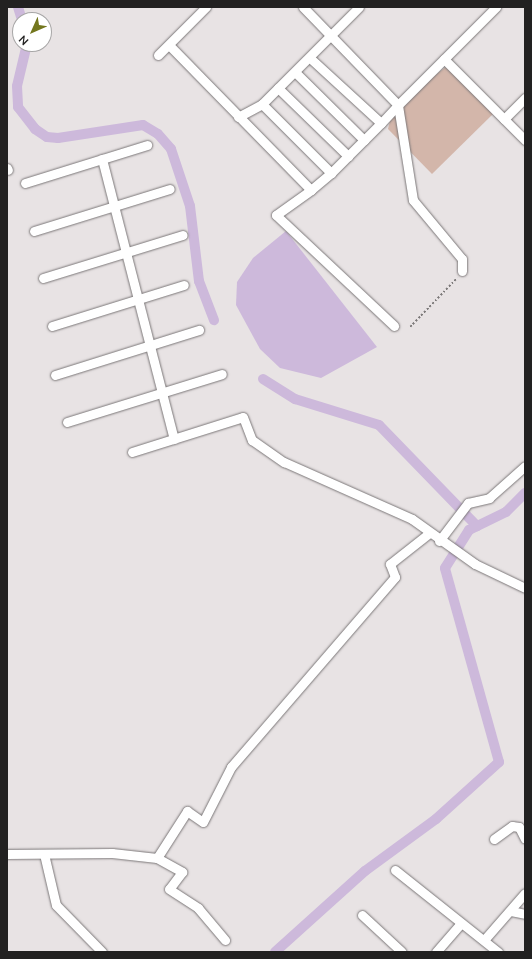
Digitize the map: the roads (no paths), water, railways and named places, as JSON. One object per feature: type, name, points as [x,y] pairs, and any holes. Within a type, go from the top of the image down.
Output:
[{"type":"street","points":[[158,55],[206,7]]},
{"type":"street","points":[[303,7],[398,105],[413,200],[462,259],[462,271]]},
{"type":"street","points":[[238,117],[262,104],[310,58],[359,7]]},
{"type":"street","points":[[394,326],[276,215],[311,190],[331,173],[496,7]]},
{"type":"street","points":[[168,45],[311,190]]},
{"type":"street","points":[[310,58],[381,124]]},
{"type":"street","points":[[444,58],[525,140]]},
{"type":"street","points":[[295,72],[364,140]]},
{"type":"street","points":[[278,88],[348,156]]},
{"type":"street","points":[[504,119],[525,98]]},
{"type":"street","points":[[262,104],[331,173]]},
{"type":"street","points":[[25,183],[147,145]]},
{"type":"street","points":[[102,159],[174,439]]},
{"type":"street","points":[[34,231],[170,189]]},
{"type":"street","points":[[42,278],[183,235]]},
{"type":"street","points":[[52,326],[184,285]]},
{"type":"street","points":[[54,375],[199,330]]},
{"type":"street","points":[[67,422],[222,374]]},
{"type":"street","points":[[132,452],[244,417],[252,440],[284,462],[412,519],[428,534],[475,564],[525,588]]},
{"type":"street","points":[[441,542],[457,516],[468,503],[489,498],[525,466]]},
{"type":"street","points":[[157,858],[188,811],[202,822],[231,768],[394,577],[390,564],[428,534]]},
{"type":"street","points":[[494,839],[512,826],[519,827],[525,838]]},
{"type":"street","points":[[7,854],[112,853],[157,858],[182,872],[169,889],[198,908],[225,940]]},
{"type":"street","points":[[44,854],[56,905],[102,952]]},
{"type":"street","points":[[396,870],[498,952]]},
{"type":"street","points":[[484,940],[511,911],[525,893]]},
{"type":"street","points":[[511,911],[525,914]]},
{"type":"street","points":[[362,915],[402,952]]},
{"type":"street","points":[[436,952],[461,923]]},
{"type":"waterway","points":[[18,7],[20,12]]},
{"type":"waterway","points":[[25,52],[17,86],[18,107],[35,129],[47,137],[58,138],[143,125],[158,134],[171,149],[190,206],[199,281],[214,320]]},
{"type":"waterway","points":[[263,379],[295,399],[379,425],[477,526]]},
{"type":"waterway","points":[[275,952],[365,871],[436,819],[499,762],[445,568],[469,530],[506,512],[525,493]]}]
